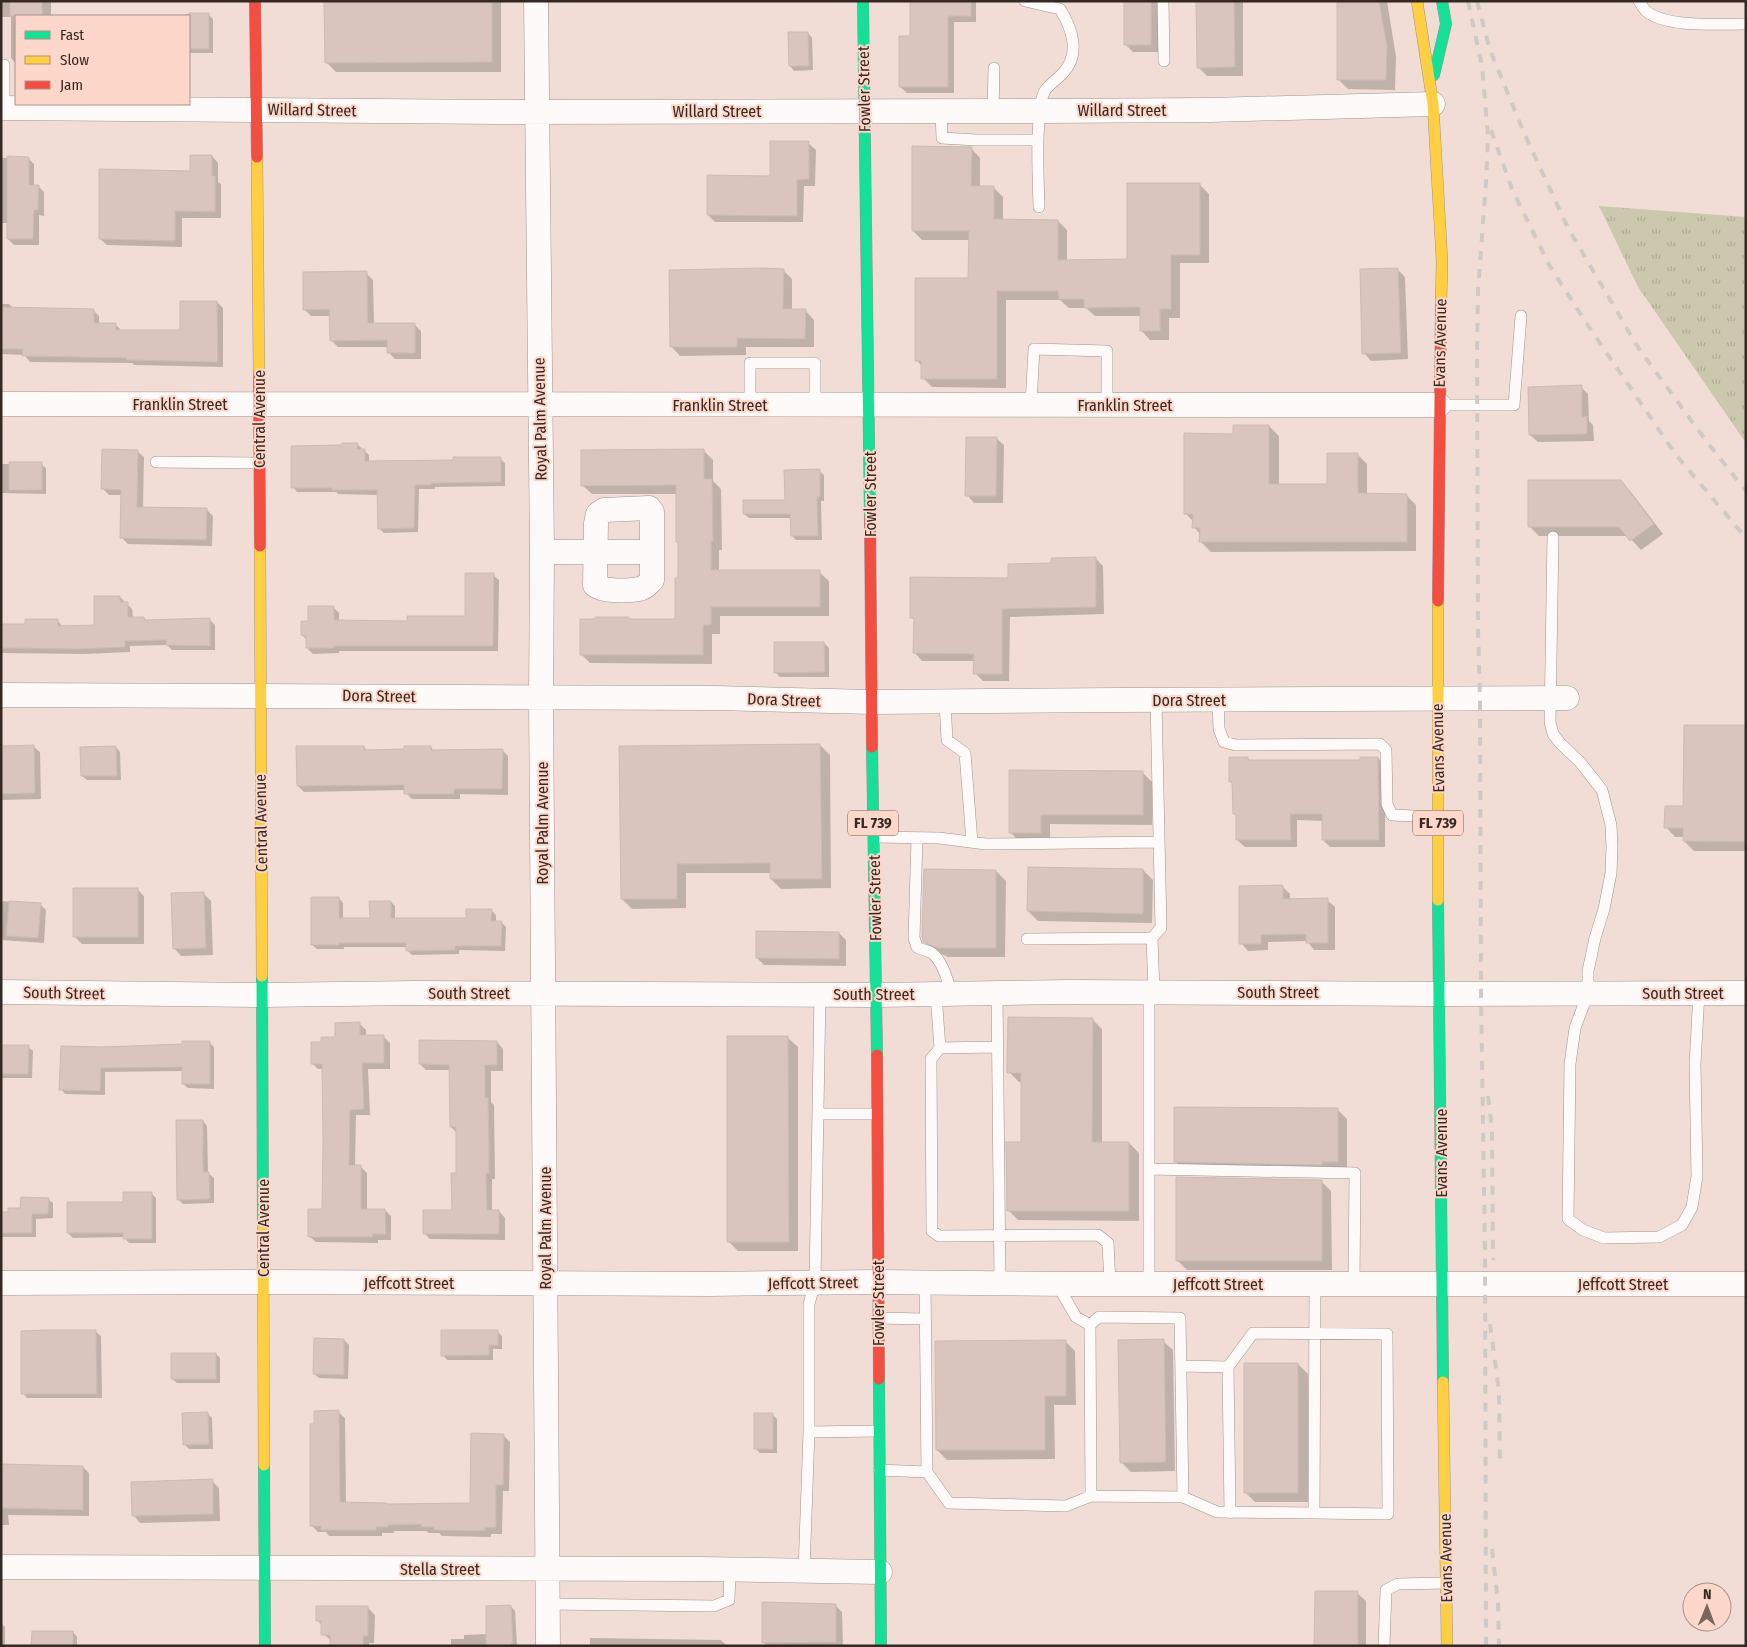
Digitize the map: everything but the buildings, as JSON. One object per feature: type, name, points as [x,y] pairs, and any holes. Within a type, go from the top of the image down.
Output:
[{"type":"main road","name":"Central Avenue","points":[[255,1],[259,404],[259,695],[263,995],[265,1646]]},
{"type":"main road","name":"Fowler Street","points":[[863,1],[870,404],[871,702],[877,995],[881,1646]]},
{"type":"main road","name":"Evans Avenue","points":[[1417,1],[1432,96],[1442,261],[1437,698],[1438,994],[1447,1646]]},
{"type":"main road","points":[[1432,96],[1446,24],[1442,1]]},
{"type":"street","name":"Royal Palm Avenue","points":[[536,1],[542,552],[541,698],[548,1646]]},
{"type":"street","name":"Willard Street","points":[[2,108],[536,111],[1210,110],[1432,96]]},
{"type":"street","name":"Franklin Street","points":[[1,404],[1439,405]]},
{"type":"street","points":[[649,508],[652,512],[652,552],[652,580],[648,585],[640,589],[605,590],[599,588],[595,585],[596,523],[598,514],[604,510],[649,508]]},
{"type":"street","points":[[542,552],[652,552]]},
{"type":"street","name":"Dora Street","points":[[1,695],[715,698],[871,702],[1559,698]]},
{"type":"street","name":"South Street","points":[[1,992],[263,995],[877,995],[1151,992],[1438,994],[1746,993]]},
{"type":"street","name":"Jeffcott Street","points":[[1,1283],[546,1284],[925,1282],[1057,1284],[1746,1284]]},
{"type":"street","name":"Stella Street","points":[[1,1567],[730,1569],[880,1572]]},
{"type":"lane","points":[[1025,1],[1060,5],[1072,33],[1072,56],[1069,67],[1045,89],[1038,140],[1039,207]]},
{"type":"lane","points":[[1163,1],[1164,61]]},
{"type":"lane","points":[[1639,1],[1646,11],[1667,21],[1708,25],[1746,24]]},
{"type":"lane","points":[[1,65],[4,65],[2,108]]},
{"type":"lane","points":[[994,68],[994,111]]},
{"type":"lane","points":[[941,111],[942,138],[1038,140]]},
{"type":"lane","points":[[1439,405],[1514,405],[1521,316]]},
{"type":"lane","points":[[1031,404],[1034,350],[1107,351],[1107,404]]},
{"type":"lane","points":[[750,405],[750,363],[815,363],[815,404]]},
{"type":"lane","points":[[156,462],[259,464]]},
{"type":"lane","points":[[1553,537],[1559,698],[1550,722],[1553,734],[1580,762],[1602,790],[1611,825],[1611,873],[1588,971],[1588,993],[1575,1028],[1570,1064],[1568,1219],[1583,1230],[1604,1238],[1660,1237],[1682,1225],[1692,1207],[1697,1176],[1695,1064],[1699,993]]},
{"type":"lane","points":[[1149,1284],[1152,938],[1161,928],[1156,700]]},
{"type":"lane","points":[[1218,700],[1220,730],[1224,742],[1236,745],[1380,744],[1386,750],[1387,804],[1392,815],[1438,816]]},
{"type":"lane","points":[[945,702],[947,740],[965,753],[972,842]]},
{"type":"lane","points":[[874,837],[940,838],[972,842],[1021,844],[1159,842]]},
{"type":"lane","points":[[917,838],[914,938],[917,947],[921,950],[930,951],[937,959],[947,978],[940,1048],[931,1060],[932,1231],[940,1236],[1098,1235],[1108,1243],[1110,1284]]},
{"type":"lane","points":[[1027,940],[1152,938]]},
{"type":"lane","points":[[997,993],[1000,1283]]},
{"type":"lane","points":[[804,1571],[810,1432],[809,1304],[815,1282],[820,994]]},
{"type":"lane","points":[[940,1048],[998,1047]]},
{"type":"lane","points":[[818,1114],[877,1114]]},
{"type":"lane","points":[[1149,1169],[1355,1173],[1354,1284]]},
{"type":"lane","points":[[925,1282],[927,1472],[949,1503],[1066,1506],[1091,1496],[1183,1497],[1216,1512],[1230,1513],[1388,1514],[1387,1334],[1253,1333],[1228,1367],[1230,1513]]},
{"type":"lane","points":[[1057,1284],[1076,1317],[1090,1325]]},
{"type":"lane","points":[[1314,1513],[1315,1284]]},
{"type":"lane","points":[[1091,1496],[1090,1325],[1099,1317],[1180,1318],[1183,1497]]},
{"type":"lane","points":[[878,1318],[925,1319]]},
{"type":"lane","points":[[1181,1366],[1228,1367]]},
{"type":"lane","points":[[810,1432],[879,1431]]},
{"type":"lane","points":[[879,1470],[927,1472]]},
{"type":"lane","points":[[548,1604],[714,1606],[729,1600],[730,1569]]},
{"type":"lane","points":[[1384,1646],[1386,1590],[1398,1584],[1447,1583]]},
{"type":"green space","points":[[1599,206],[1746,217],[1746,443],[1638,287]]},
{"type":"railway","points":[[1468,1],[1482,66],[1488,136],[1478,291],[1477,351],[1481,993],[1485,1254],[1486,1646]]},
{"type":"railway","points":[[1477,1],[1490,50],[1524,133],[1568,228],[1639,349],[1707,442],[1746,491]]},
{"type":"railway","points":[[1491,130],[1512,189],[1549,265],[1676,455],[1746,538]]},
{"type":"railway","points":[[1488,1096],[1492,1129],[1493,1260]]},
{"type":"railway","points":[[1490,1324],[1499,1391],[1500,1467]]},
{"type":"railway","points":[[1492,1549],[1498,1602],[1499,1646]]},
{"type":"traffic: fast","points":[[863,1],[870,518]]},
{"type":"traffic: fast","points":[[1434,75],[1446,24],[1442,1]]},
{"type":"traffic: fast","points":[[872,747],[877,1055]]},
{"type":"traffic: fast","points":[[1438,900],[1443,1382]]},
{"type":"traffic: fast","points":[[262,976],[263,1226]]},
{"type":"traffic: fast","points":[[879,1379],[881,1646]]},
{"type":"traffic: fast","points":[[264,1465],[265,1646]]},
{"type":"traffic: slow","points":[[1417,1],[1433,104],[1442,261],[1441,306]]},
{"type":"traffic: slow","points":[[257,157],[259,375]]},
{"type":"traffic: slow","points":[[260,546],[262,976]]},
{"type":"traffic: slow","points":[[1438,601],[1438,900]]},
{"type":"traffic: slow","points":[[263,1226],[264,1465]]},
{"type":"traffic: slow","points":[[1443,1382],[1447,1646]]},
{"type":"traffic: jam","points":[[255,1],[257,157]]},
{"type":"traffic: jam","points":[[1438,601],[1441,306]]},
{"type":"traffic: jam","points":[[259,375],[260,546]]},
{"type":"traffic: jam","points":[[870,518],[872,747]]},
{"type":"traffic: jam","points":[[877,1055],[879,1379]]}]
